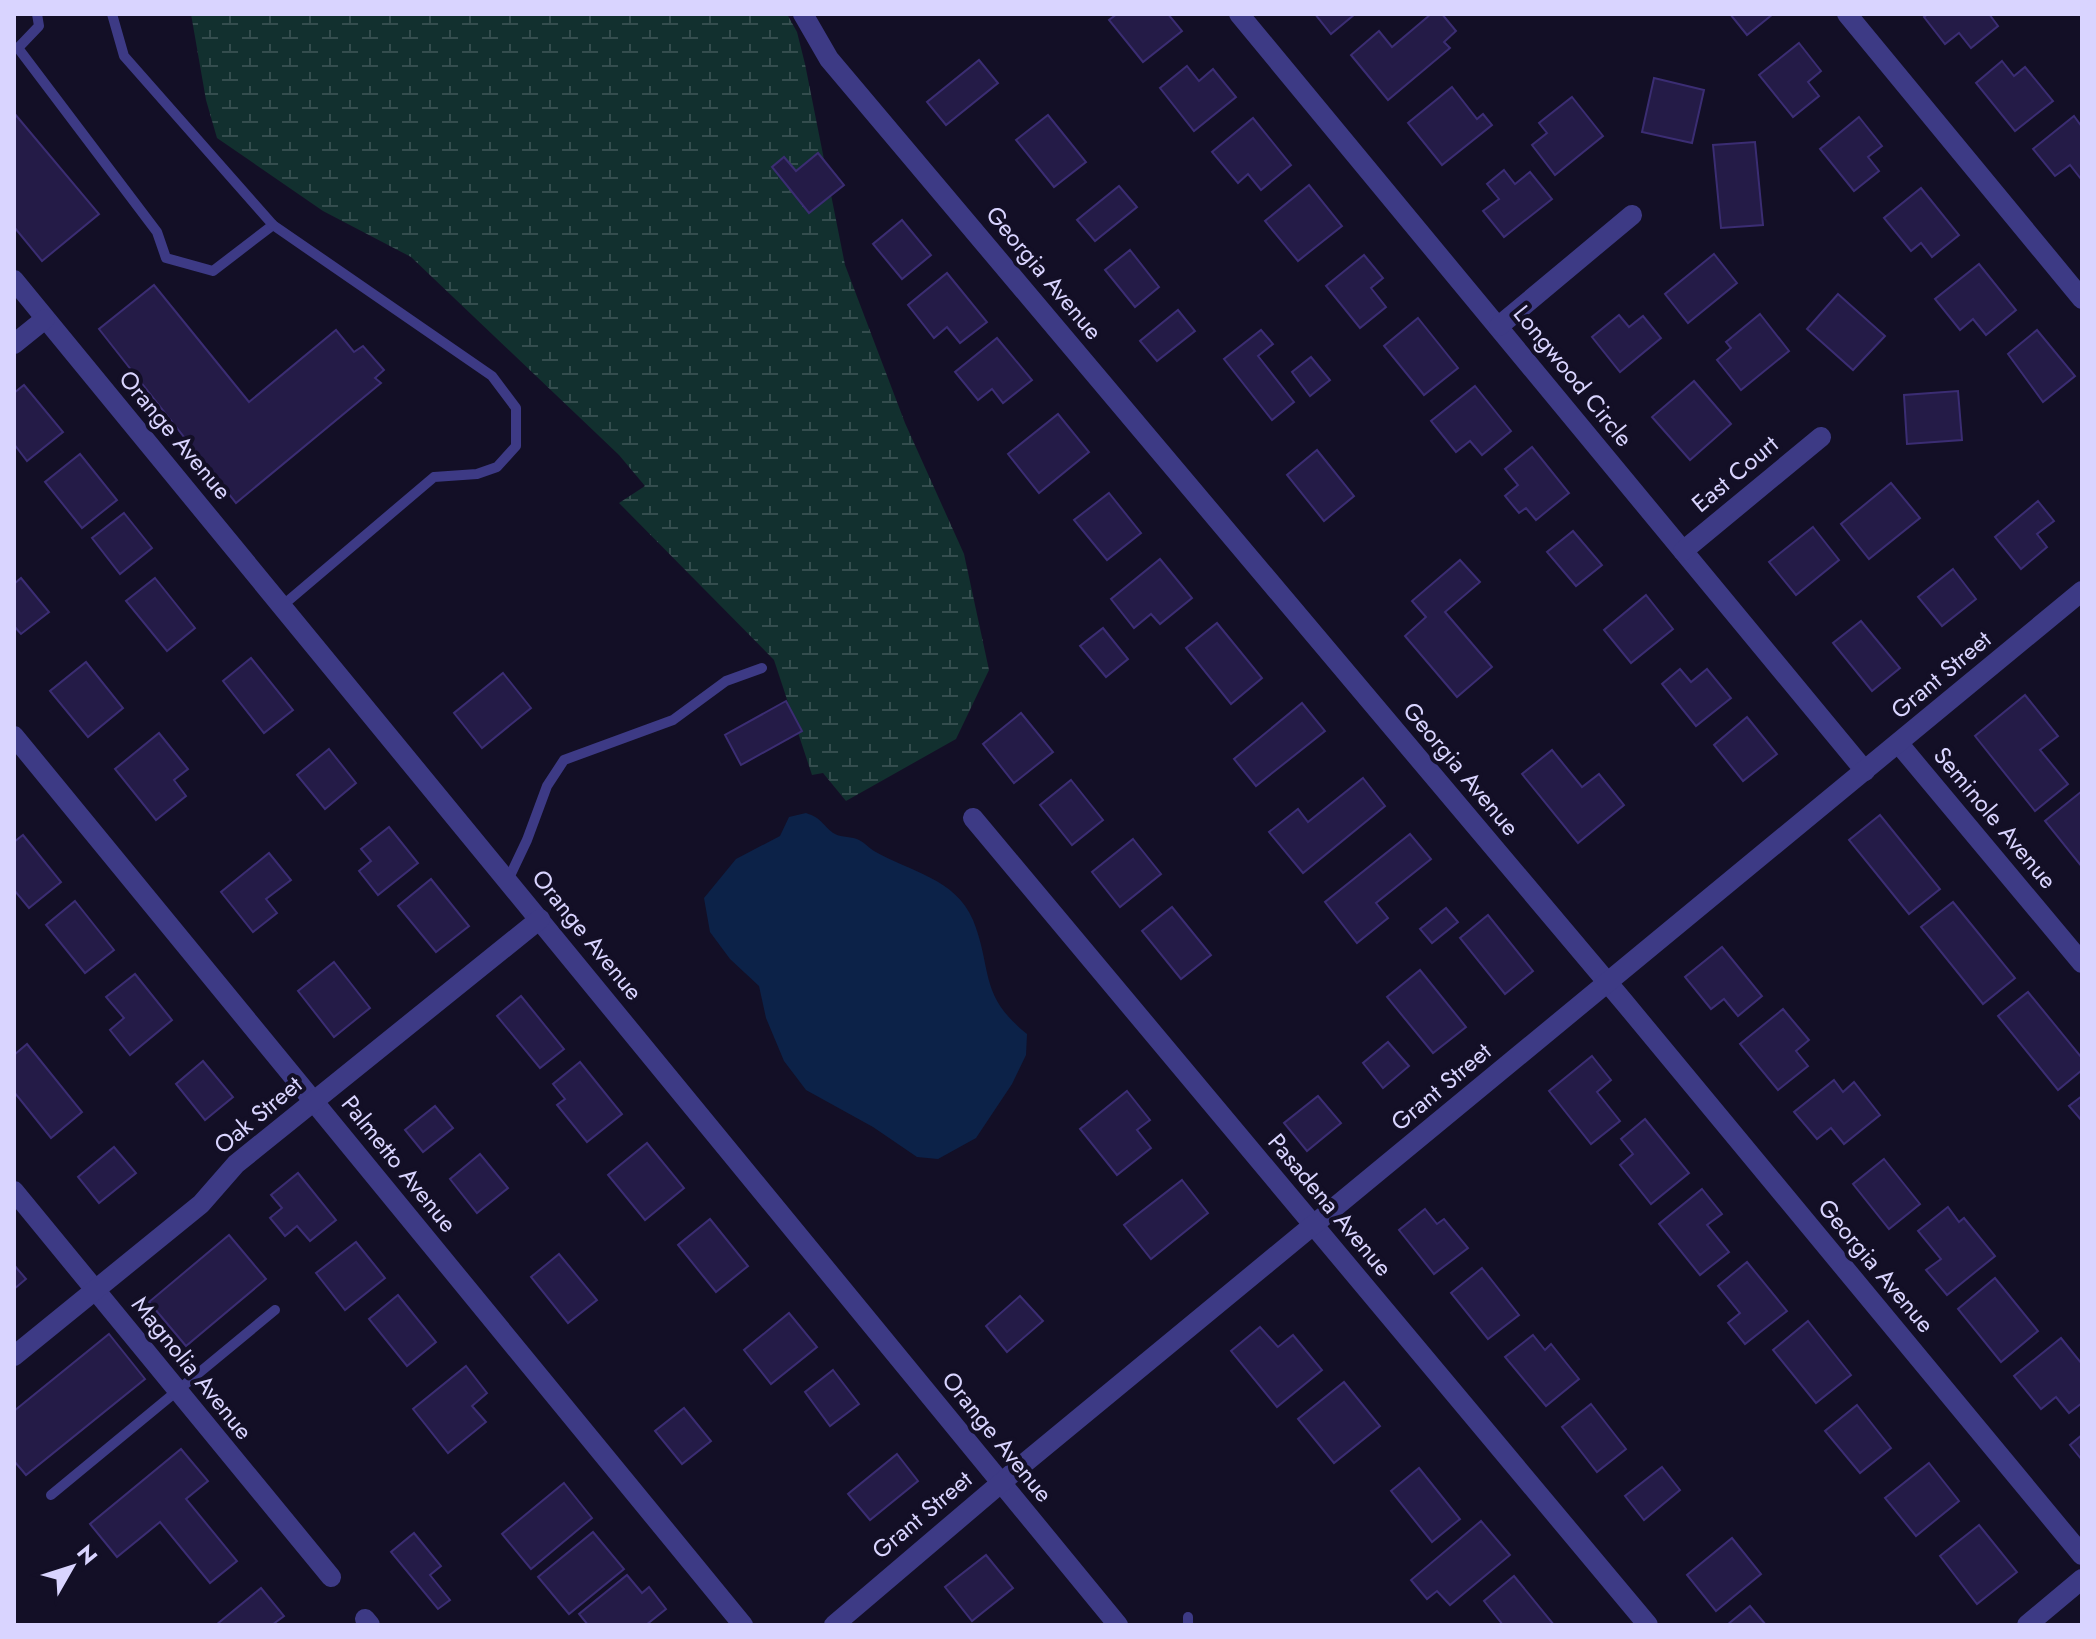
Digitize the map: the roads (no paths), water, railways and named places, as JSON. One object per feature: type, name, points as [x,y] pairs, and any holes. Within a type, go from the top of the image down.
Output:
[{"type":"street","name":"Georgia Avenue","points":[[803,14],[829,59],[1607,982],[2082,1555]]},
{"type":"street","name":"Longwood Circle","points":[[1239,14],[1865,771]]},
{"type":"street","points":[[1847,14],[2082,299]]},
{"type":"street","points":[[1499,326],[1632,215]]},
{"type":"street","name":"Orange Avenue","points":[[14,280],[1118,1625]]},
{"type":"street","points":[[14,344],[45,319]]},
{"type":"street","name":"East Court","points":[[1683,551],[1821,437]]},
{"type":"street","name":"Grant Street","points":[[834,1625],[1001,1483],[2082,591]]},
{"type":"street","name":"Palmetto Avenue","points":[[14,736],[743,1625]]},
{"type":"street","name":"Seminole Avenue","points":[[1899,744],[2082,963]]},
{"type":"street","name":"Pasadena Avenue","points":[[973,818],[1648,1625]]},
{"type":"street","name":"Oak Street","points":[[14,1356],[201,1204],[236,1164],[540,919]]},
{"type":"street","name":"Magnolia Avenue","points":[[14,1191],[331,1577]]},
{"type":"street","points":[[2027,1625],[2082,1579]]},
{"type":"lane","points":[[37,14],[39,26],[18,48],[157,232],[166,258],[213,271],[273,225]]},
{"type":"lane","points":[[112,14],[124,56],[273,225],[492,376],[516,408],[516,446],[497,467],[477,474],[434,477],[282,606]]},
{"type":"lane","points":[[508,880],[547,786],[564,760],[673,720],[726,681],[762,668]]},
{"type":"lane","points":[[51,1495],[275,1310]]},
{"type":"water","points":[[806,813],[835,834],[859,840],[955,894],[973,920],[994,994],[1011,1020],[1027,1034],[1026,1055],[1012,1084],[976,1138],[938,1159],[917,1157],[873,1127],[806,1090],[784,1061],[766,1018],[759,986],[730,959],[710,932],[704,898],[736,859],[780,836],[789,817]]}]
